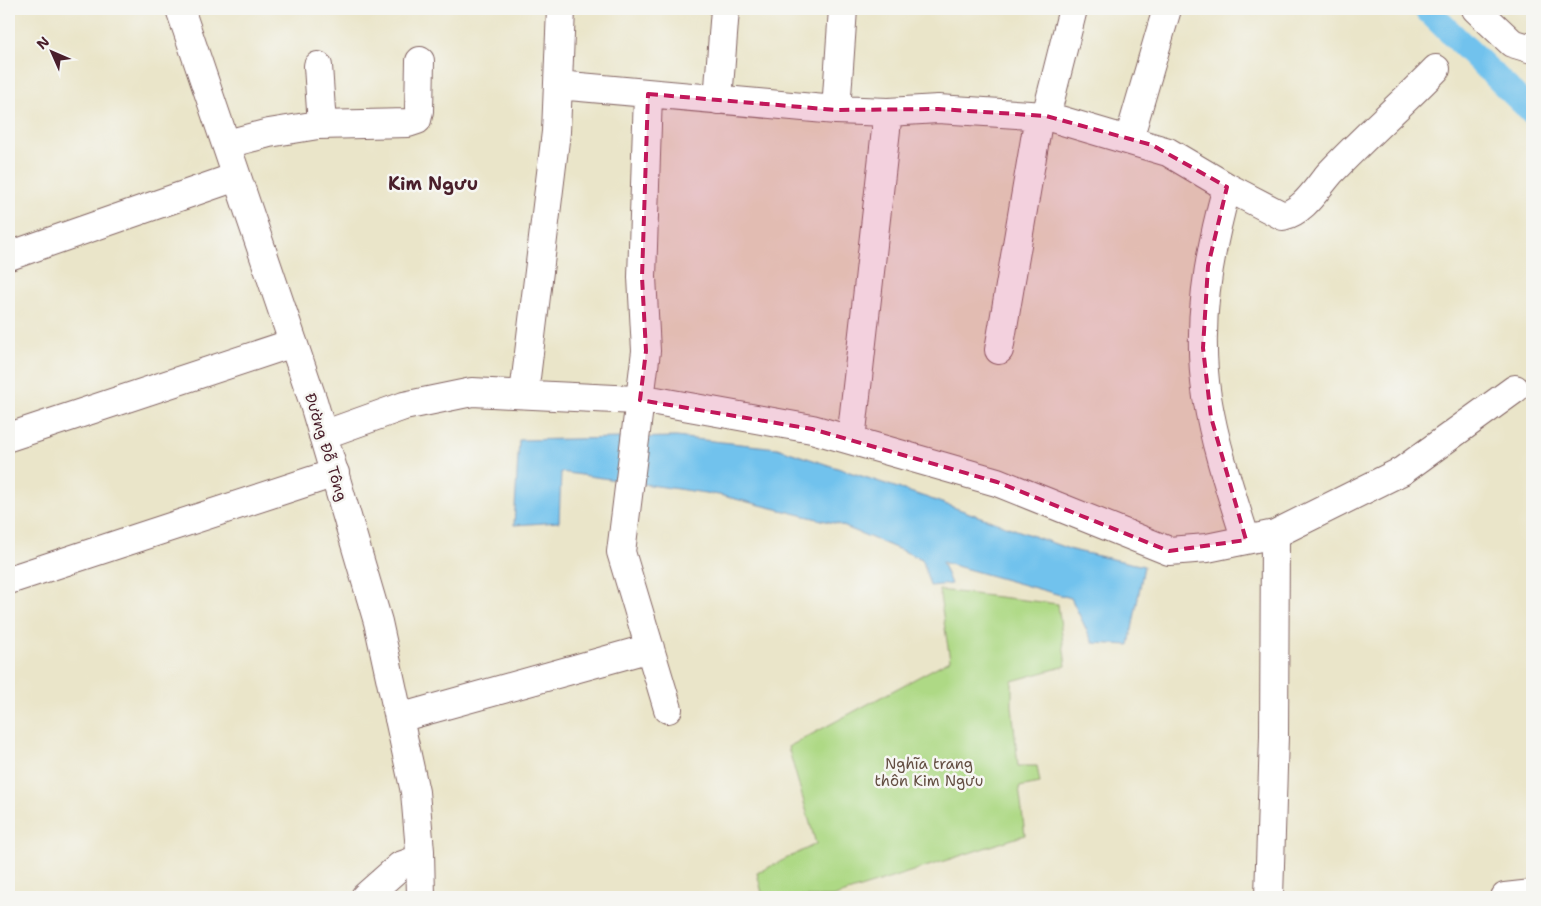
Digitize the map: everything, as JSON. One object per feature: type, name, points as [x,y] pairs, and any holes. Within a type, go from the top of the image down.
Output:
[{"type":"street","name":"Đường Đỗ Tông","points":[[180,9],[324,434],[378,622],[415,792],[421,897]]},
{"type":"street","points":[[524,394],[556,132],[562,9]]},
{"type":"street","points":[[718,100],[726,9]]},
{"type":"street","points":[[836,110],[843,9]]},
{"type":"street","points":[[999,350],[1043,116],[1073,9]]},
{"type":"street","points":[[1129,139],[1166,9]]},
{"type":"street","points":[[1476,9],[1512,43],[1532,50]]},
{"type":"street","points":[[227,144],[269,134],[322,125],[408,123],[417,120],[419,111],[420,61]]},
{"type":"street","points":[[318,66],[322,125]]},
{"type":"street","points":[[558,85],[836,110],[888,112],[938,109],[1043,116],[1129,139],[1168,152],[1279,216],[1291,214],[1436,68]]},
{"type":"street","points":[[648,94],[642,277],[646,351],[621,552],[668,709]]},
{"type":"street","points":[[851,440],[888,112]]},
{"type":"street","points":[[9,256],[236,177]]},
{"type":"street","points":[[1228,187],[1208,266],[1203,312],[1203,348],[1205,382],[1211,417],[1246,540]]},
{"type":"street","points":[[9,437],[294,343]]},
{"type":"street","points":[[324,434],[404,406],[464,394],[524,394],[812,429],[997,482],[1168,551],[1208,548],[1274,534],[1402,471],[1515,389]]},
{"type":"street","points":[[9,580],[335,472]]},
{"type":"street","points":[[1269,897],[1274,736],[1274,534]]},
{"type":"street","points":[[399,718],[650,648]]},
{"type":"street","points":[[364,897],[400,866],[408,861],[420,859]]},
{"type":"street","points":[[1505,897],[1532,894]]},
{"type":"highlighted area","points":[[648,94],[836,110],[938,109],[1046,116],[1152,145],[1227,187],[1208,266],[1203,348],[1211,417],[1246,540],[1169,551],[997,482],[812,429],[640,400],[646,351],[642,277]]},
{"type":"green space","name":"Nghĩa trang thôn Kim Ngưu","points":[[939,590],[1058,604],[1066,666],[1012,681],[1012,706],[1018,766],[1037,766],[1040,783],[1019,787],[1025,835],[832,897],[763,897],[757,873],[816,844],[788,747],[950,660]]},
{"type":"water","points":[[676,437],[777,448],[928,498],[1072,550],[1144,566],[1129,645],[1093,643],[1071,598],[942,562],[951,584],[930,586],[922,559],[838,524],[719,495],[561,472],[559,522],[514,525],[519,440]]},
{"type":"waterway","points":[[1426,9],[1532,112]]},
{"type":"district","name":"Kim Ngưu","points":[[433,184]]}]
